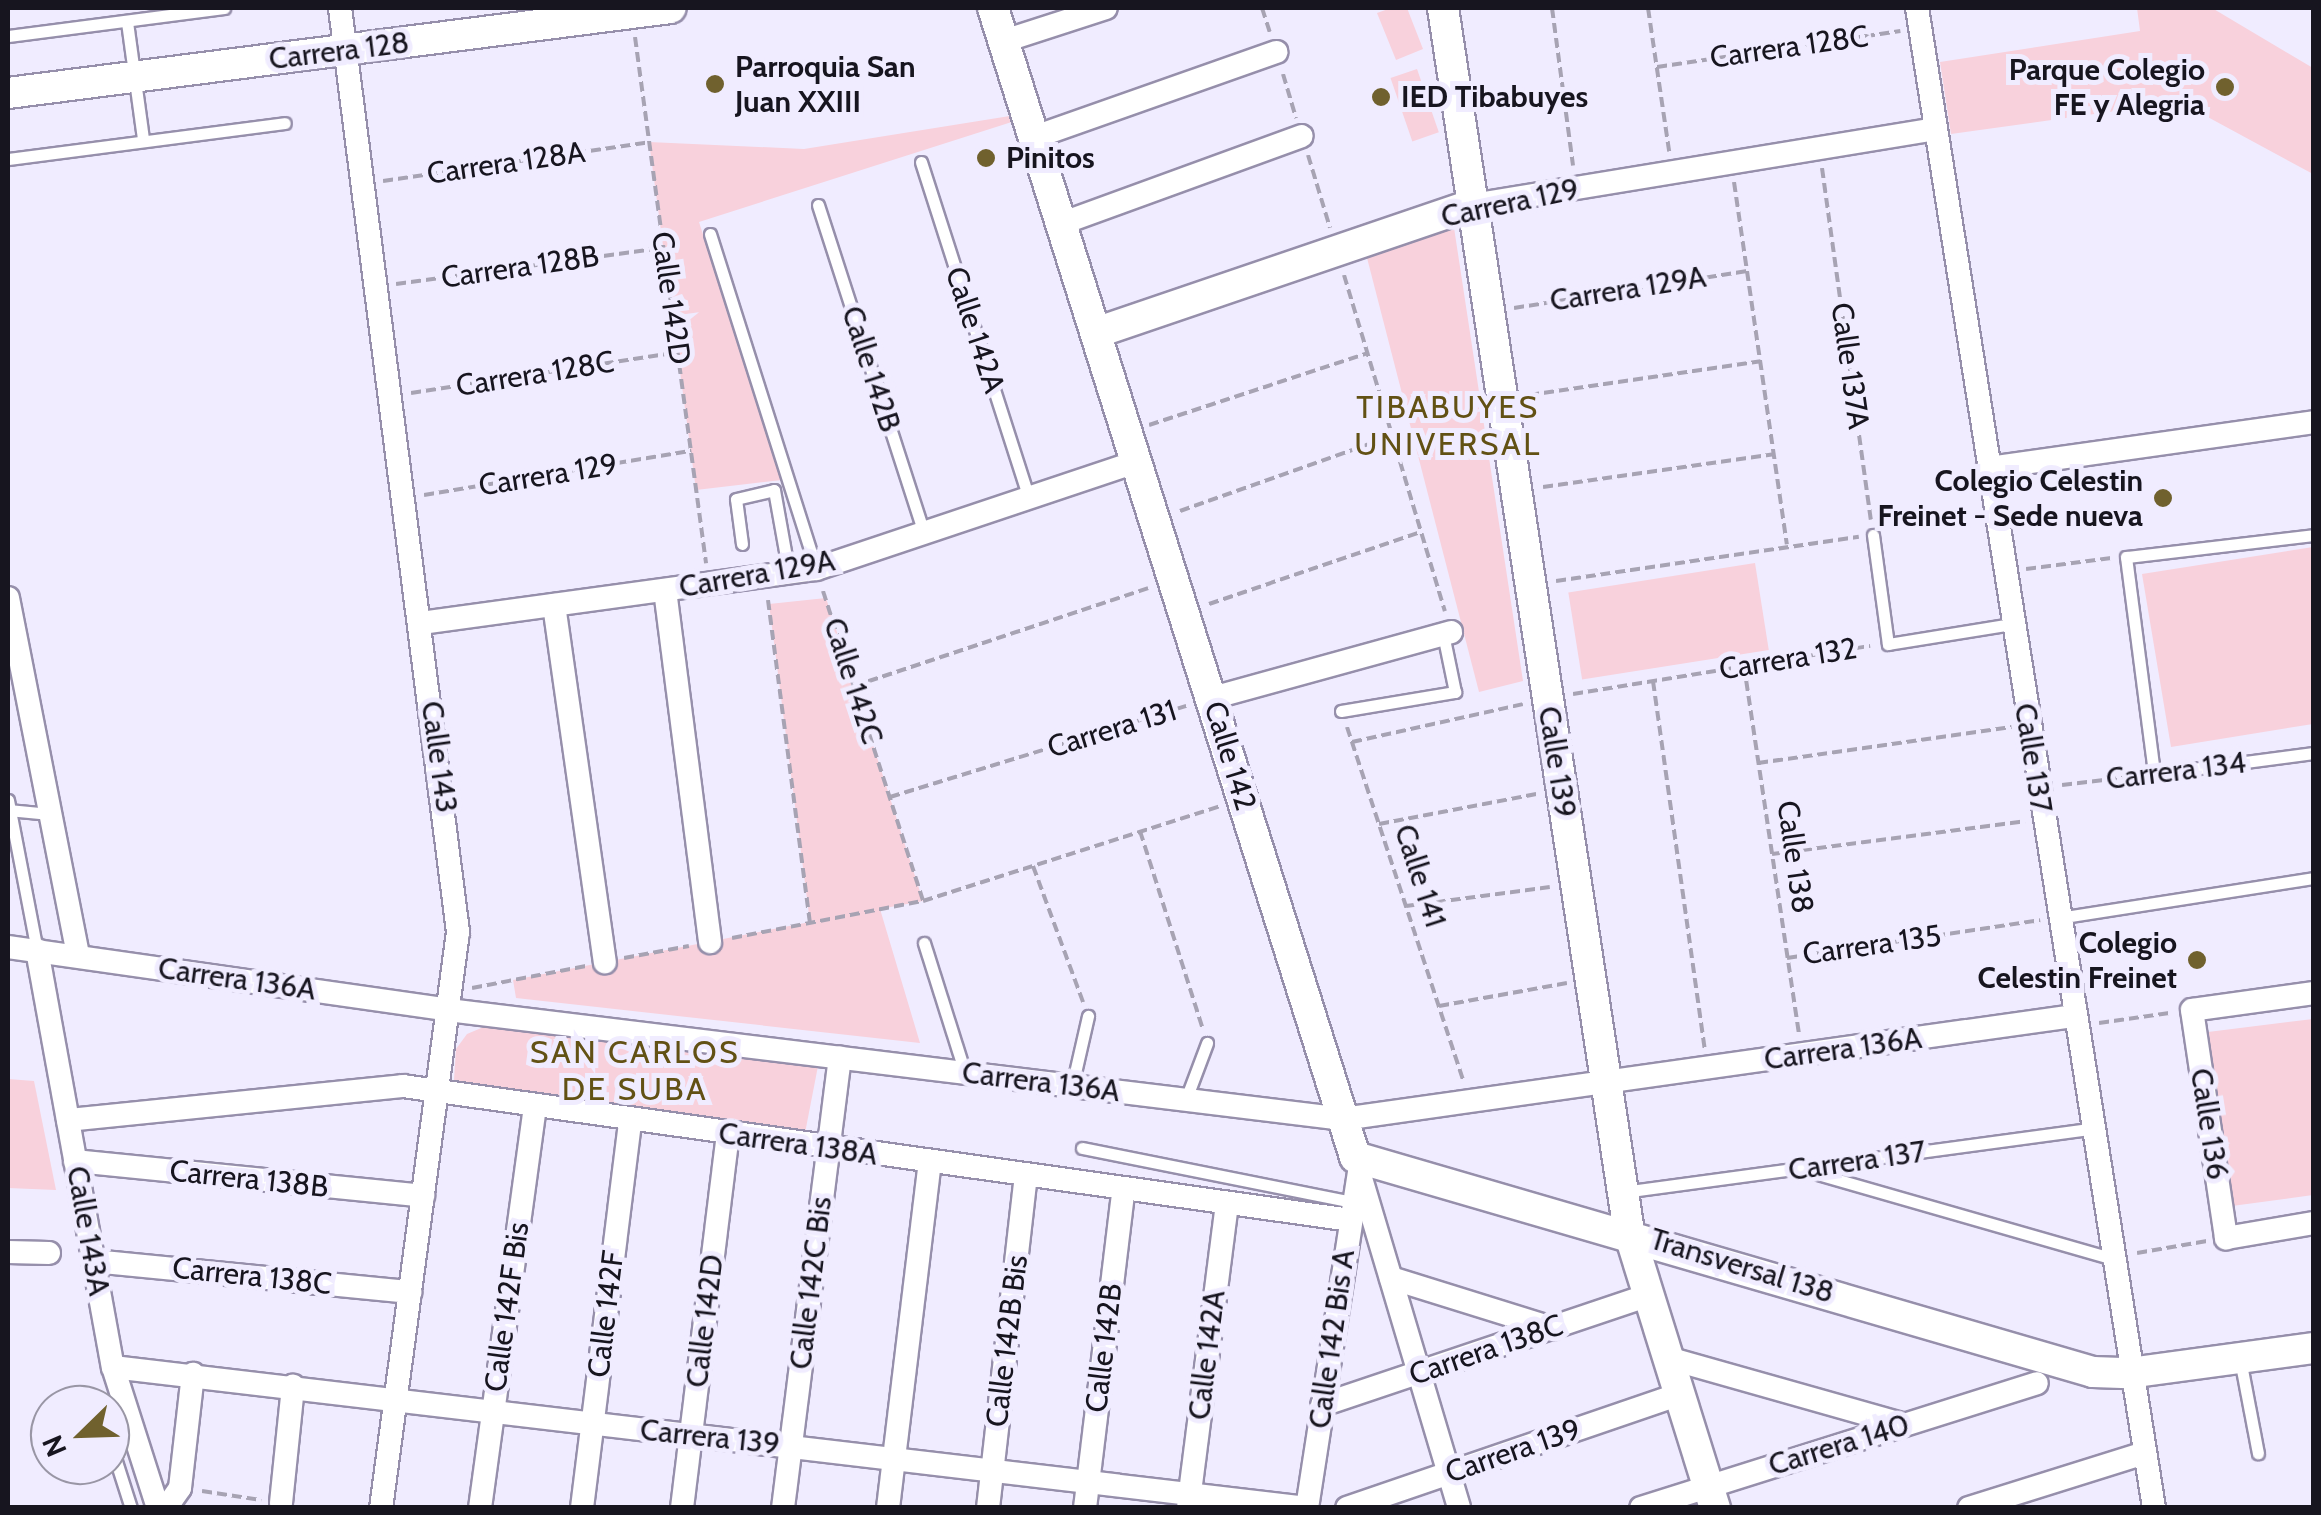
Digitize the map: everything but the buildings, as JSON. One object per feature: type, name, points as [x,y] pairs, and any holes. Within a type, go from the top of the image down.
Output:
[{"type":"street","name":"Calle 143","points":[[340,8],[456,891],[448,1010],[380,1508]]},
{"type":"street","name":"Carrera 128","points":[[8,93],[670,8]]},
{"type":"street","name":"Calle 142","points":[[994,8],[1186,612],[1459,1508]]},
{"type":"street","points":[[1004,40],[1106,8]]},
{"type":"street","name":"Calle 139","points":[[1443,8],[1629,1232],[1712,1496]]},
{"type":"street","name":"Calle 137","points":[[1918,18],[2128,1373],[2154,1508]]},
{"type":"street","points":[[1035,138],[1276,52]]},
{"type":"street","name":"Carrera 129","points":[[1098,332],[1472,206],[1936,129]]},
{"type":"street","points":[[1063,223],[1302,136]]},
{"type":"street","points":[[1988,468],[2314,422]]},
{"type":"street","name":"Carrera 129A","points":[[421,623],[816,570],[1138,461]]},
{"type":"street","points":[[664,590],[710,942]]},
{"type":"street","points":[[8,598],[78,956]]},
{"type":"street","points":[[554,605],[605,962]]},
{"type":"street","name":"Carrera 131","points":[[1212,698],[1447,633]]},
{"type":"street","name":"Carrera 136A","points":[[8,947],[448,1010],[1343,1119],[1802,1055],[2074,1022]]},
{"type":"street","name":"Calle 143A","points":[[37,950],[117,1385]]},
{"type":"street","points":[[2192,1010],[2314,993]]},
{"type":"street","name":"Calle 136","points":[[2192,1010],[2226,1238]]},
{"type":"street","name":"Calle 142C Bis","points":[[783,1508],[840,1058]]},
{"type":"street","name":"Carrera 138A","points":[[68,1120],[325,1091],[438,1090],[728,1135],[1227,1202],[1351,1211]]},
{"type":"street","name":"Calle 142F Bis","points":[[480,1508],[535,1106]]},
{"type":"street","name":"Calle 142F","points":[[582,1508],[630,1121]]},
{"type":"street","name":"Calle 142D","points":[[682,1508],[728,1135]]},
{"type":"street","name":"Carrera 138B","points":[[75,1161],[423,1196]]},
{"type":"street","points":[[888,1508],[930,1162]]},
{"type":"street","name":"Calle 142 Bis A","points":[[1307,1508],[1357,1164]]},
{"type":"street","name":"Transversal 138","points":[[1357,1164],[1629,1232],[2093,1372],[2128,1373]]},
{"type":"street","name":"Calle 142B Bis","points":[[988,1508],[1026,1175]]},
{"type":"street","name":"Calle 142B","points":[[1085,1508],[1124,1188]]},
{"type":"street","name":"Calle 142A","points":[[1189,1500],[1227,1202]]},
{"type":"street","points":[[2226,1238],[2314,1223]]},
{"type":"street","points":[[8,1252],[49,1252]]},
{"type":"street","name":"Carrera 138C","points":[[94,1261],[410,1292]]},
{"type":"street","points":[[1391,1278],[1552,1328]]},
{"type":"street","name":"Carrera 138C","points":[[1322,1405],[1649,1295]]},
{"type":"street","points":[[2128,1373],[2314,1348]]},
{"type":"street","points":[[1668,1358],[1904,1425]]},
{"type":"street","name":"Carrera 139","points":[[112,1366],[1088,1480],[1189,1500],[1307,1508]]},
{"type":"street","points":[[173,1498],[193,1374]]},
{"type":"street","name":"Carrera 140","points":[[1642,1508],[1712,1496],[1904,1425],[2037,1383]]},
{"type":"street","points":[[281,1503],[293,1386]]},
{"type":"street","name":"Carrera 139","points":[[1347,1508],[1680,1394]]},
{"type":"street","name":"Calle 143A","points":[[130,1430],[158,1508]]},
{"type":"street","points":[[1968,1508],[2144,1454]]},
{"type":"lane","points":[[8,36],[224,8]]},
{"type":"lane","points":[[127,22],[142,139]]},
{"type":"lane","points":[[8,159],[286,122]]},
{"type":"lane","name":"Calle 142A","points":[[921,162],[1029,498]]},
{"type":"lane","name":"Calle 142B","points":[[818,205],[924,533]]},
{"type":"lane","points":[[710,234],[816,570]]},
{"type":"lane","points":[[742,544],[736,499],[774,490],[790,573]]},
{"type":"lane","points":[[1873,535],[1888,644]]},
{"type":"lane","points":[[2154,774],[2126,557],[2314,535]]},
{"type":"lane","name":"Carrera 132","points":[[1888,644],[2012,624]]},
{"type":"lane","points":[[1341,711],[1455,692],[1447,633]]},
{"type":"lane","name":"Carrera 134","points":[[2154,774],[2314,753]]},
{"type":"lane","points":[[37,950],[8,806],[50,814]]},
{"type":"lane","points":[[2058,918],[2314,878]]},
{"type":"lane","points":[[924,943],[965,1073]]},
{"type":"lane","points":[[1072,1086],[1088,1016]]},
{"type":"lane","points":[[1186,1100],[1207,1042]]},
{"type":"lane","name":"Carrera 137","points":[[1623,1192],[2091,1130]]},
{"type":"lane","points":[[1082,1148],[1351,1211]]},
{"type":"lane","points":[[1799,1168],[2111,1258]]},
{"type":"lane","points":[[2240,1358],[2258,1453]]},
{"type":"path","points":[[1552,8],[1576,188]]},
{"type":"path","points":[[1648,8],[1672,172]]},
{"type":"path","name":"Calle 142D","points":[[632,13],[709,584]]},
{"type":"path","name":"Carrera 128C","points":[[1657,67],[1918,18]]},
{"type":"path","name":"Carrera 128A","points":[[363,184],[650,142]]},
{"type":"path","name":"Calle 137A","points":[[1820,148],[1873,535]]},
{"type":"path","points":[[1732,163],[1788,546]]},
{"type":"path","name":"Carrera 128B","points":[[377,286],[664,248]]},
{"type":"path","points":[[1337,251],[1447,633]]},
{"type":"path","name":"Carrera 129A","points":[[1510,308],[1747,270]]},
{"type":"path","name":"Carrera 128C","points":[[391,396],[678,352]]},
{"type":"path","points":[[1129,432],[1368,352]]},
{"type":"path","points":[[1519,396],[1760,361]]},
{"type":"path","points":[[1156,520],[1392,436]]},
{"type":"path","name":"Carrera 129","points":[[405,498],[691,452]]},
{"type":"path","points":[[1533,488],[1774,454]]},
{"type":"path","points":[[1186,612],[1421,532]]},
{"type":"path","points":[[1546,582],[1873,535]]},
{"type":"path","points":[[2004,571],[2126,557]]},
{"type":"path","name":"Calle 142C","points":[[816,570],[923,900],[1033,866]]},
{"type":"path","points":[[765,576],[810,922]]},
{"type":"path","points":[[854,686],[1175,580]]},
{"type":"path","name":"Carrera 132","points":[[1564,696],[1888,644]]},
{"type":"path","name":"Calle 138","points":[[1744,666],[1802,1055]]},
{"type":"path","points":[[1654,681],[1708,1068]]},
{"type":"path","name":"Carrera 131","points":[[890,797],[1212,698]]},
{"type":"path","points":[[1352,742],[1532,702]]},
{"type":"path","name":"Calle 141","points":[[1341,711],[1470,1101]]},
{"type":"path","points":[[1758,763],[2028,725]]},
{"type":"path","name":"Carrera 134","points":[[2038,788],[2154,774]]},
{"type":"path","points":[[1378,824],[1544,793]]},
{"type":"path","points":[[1088,1016],[1033,866],[1243,798]]},
{"type":"path","points":[[1772,854],[2042,819]]},
{"type":"path","points":[[1140,832],[1207,1042]]},
{"type":"path","points":[[1406,906],[1558,886]]},
{"type":"path","name":"Carrera 135","points":[[1787,958],[2058,918]]},
{"type":"path","points":[[1439,1006],[1574,982]]},
{"type":"path","points":[[2074,1022],[2192,1010]]},
{"type":"path","points":[[2111,1258],[2226,1238]]},
{"type":"path","points":[[173,1498],[281,1503]]},
{"type":"shaded area","points":[[1407,8],[1423,49],[1396,60],[1377,13]]},
{"type":"shaded area","points":[[2137,8],[2212,8],[2313,68],[2313,174],[2180,102],[1951,134],[1940,62],[2140,31]]},
{"type":"shaded area","points":[[1417,69],[1439,132],[1412,141],[1391,78]]},
{"type":"shaded area","points":[[1016,115],[1018,120],[699,222],[782,480],[696,490],[649,142],[804,149]]},
{"type":"shaded area","points":[[1453,221],[1523,681],[1479,692],[1366,254]]},
{"type":"shaded area","points":[[2313,547],[2313,724],[2171,747],[2142,574]]},
{"type":"shaded area","points":[[1755,563],[1769,650],[1582,679],[1568,593]]},
{"type":"shaded area","points":[[826,598],[923,901],[880,909],[920,1043],[516,998],[513,980],[810,922],[769,604]]},
{"type":"shaded area","points":[[2313,1019],[2313,1195],[2232,1206],[2208,1032]]},
{"type":"shaded area","points":[[486,1026],[818,1066],[805,1133],[454,1080],[456,1049],[467,1034]]},
{"type":"shaded area","points":[[8,1079],[34,1081],[56,1190],[8,1188]]},
{"type":"place","name":"Parroquia San Juan XXIII","points":[[715,84]]},
{"type":"place","name":"Parque Colegio FE y Alegria","points":[[2225,87]]},
{"type":"place","name":"IED Tibabuyes","points":[[1381,97]]},
{"type":"place","name":"Pinitos","points":[[986,158]]},
{"type":"place","name":"Colegio Celestin Freinet - Sede nueva","points":[[2163,498]]},
{"type":"place","name":"Colegio Celestin Freinet","points":[[2197,960]]},
{"type":"district","name":"TIBABUYES UNIVERSAL","points":[[1448,426]]},
{"type":"district","name":"SAN CARLOS DE SUBA","points":[[635,1072]]}]
